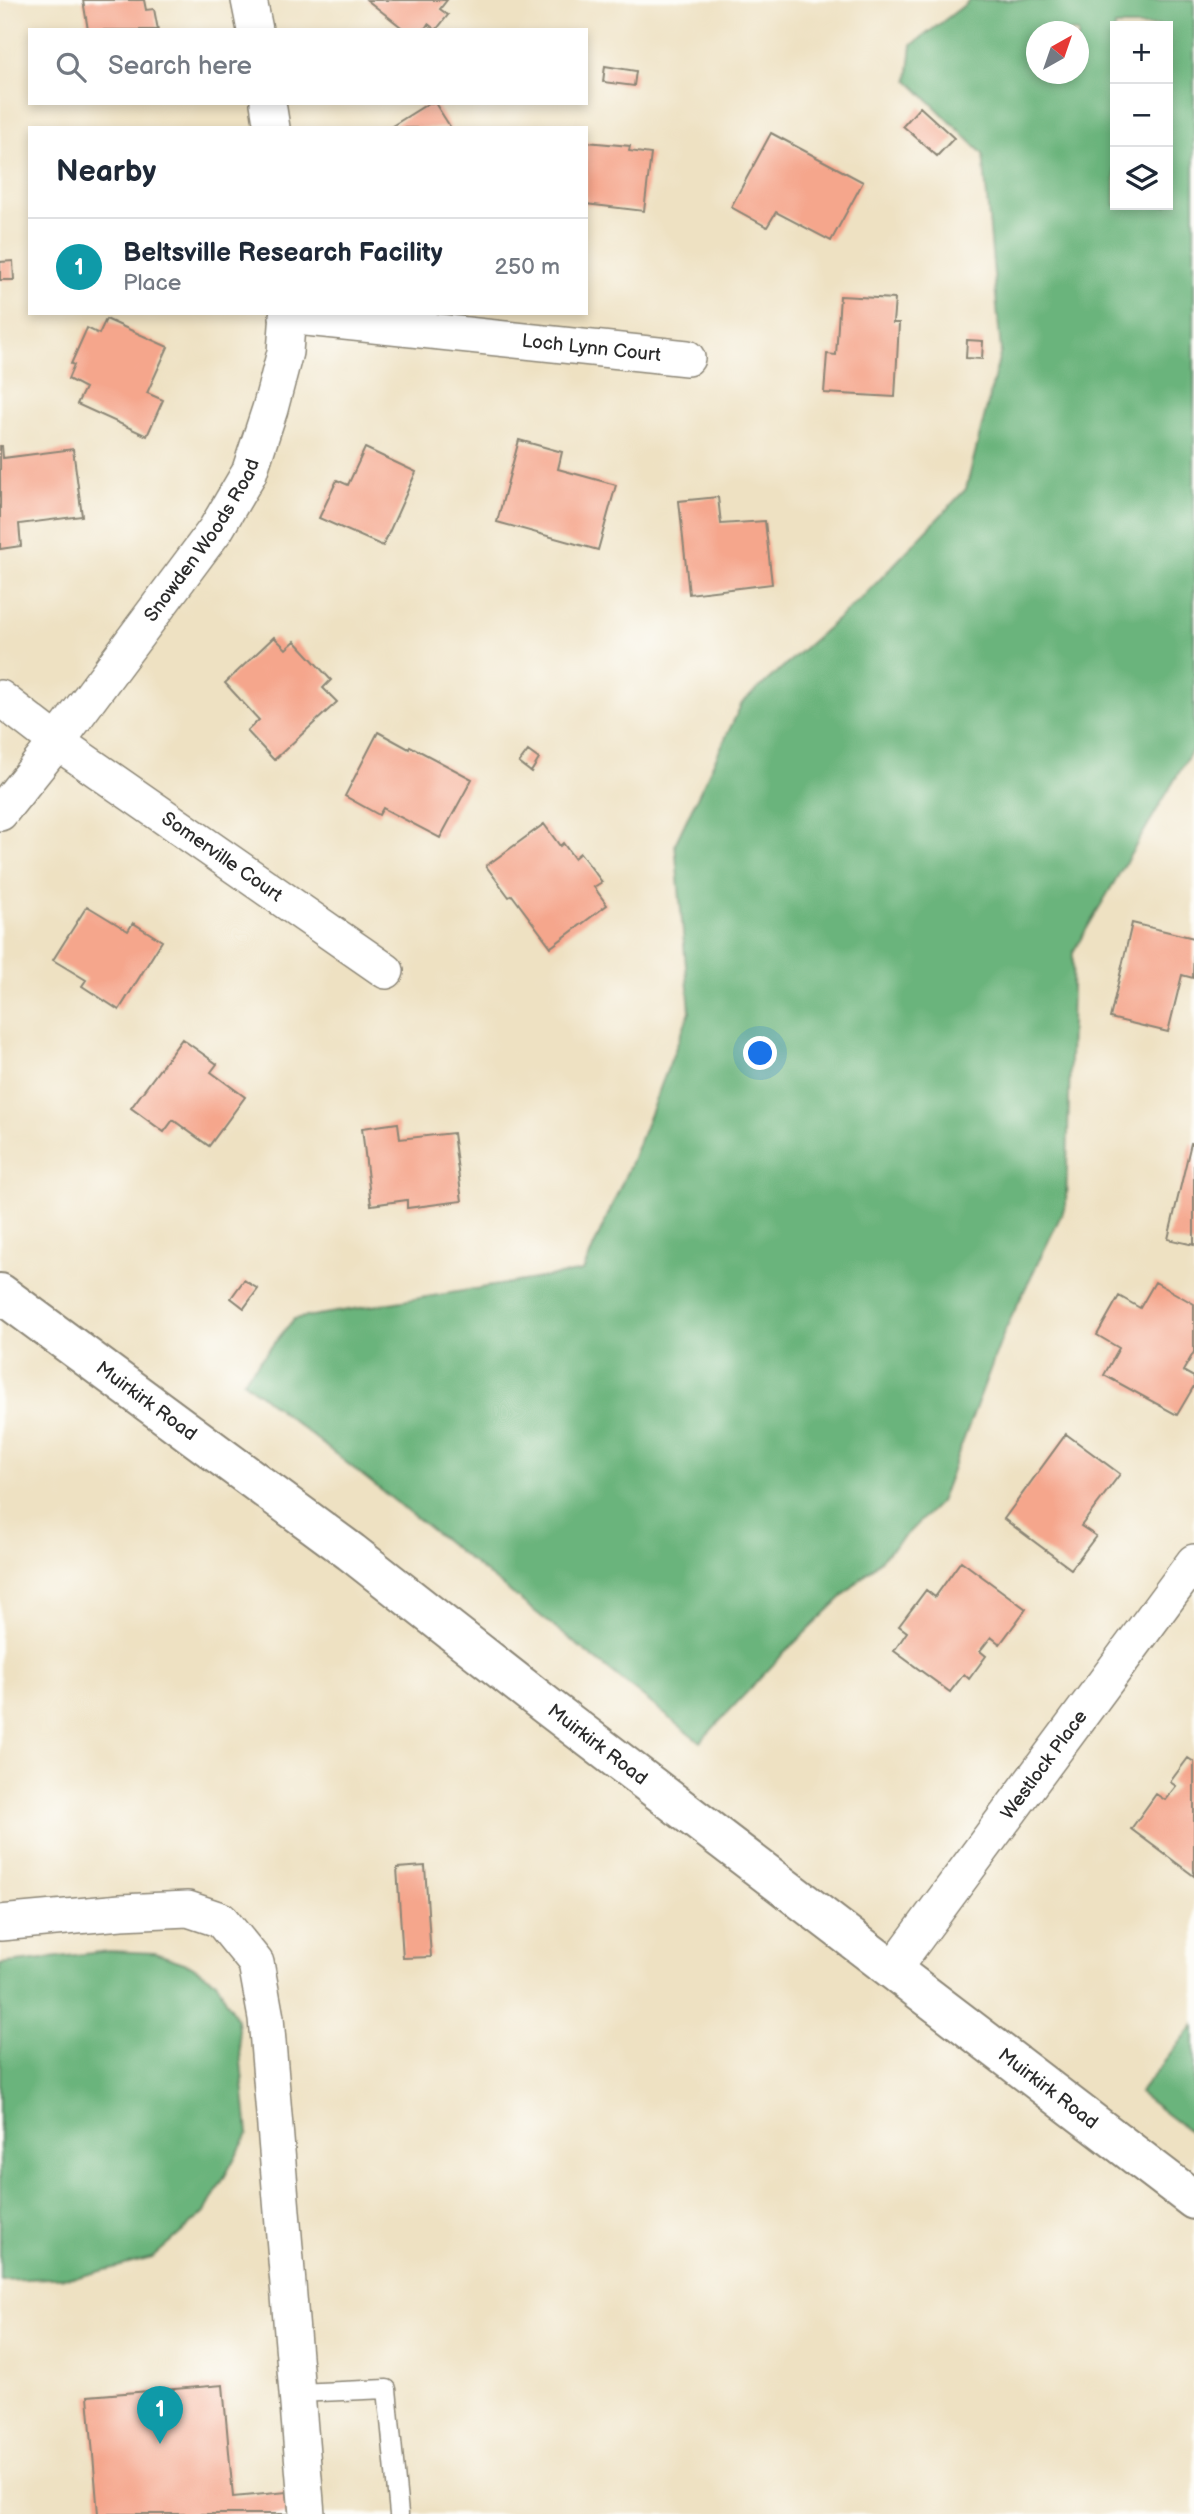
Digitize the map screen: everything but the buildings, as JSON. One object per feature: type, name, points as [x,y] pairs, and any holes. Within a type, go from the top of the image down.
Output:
[{"type":"main road","name":"Muirkirk Road","points":[[0,1293],[351,1552],[1194,2200]]},
{"type":"street","points":[[249,0],[254,28]]},
{"type":"street","points":[[268,105],[272,126]]},
{"type":"street","name":"Loch Lynn Court","points":[[287,315],[687,358]]},
{"type":"street","name":"Snowden Woods Road","points":[[0,813],[57,742],[216,529],[249,473],[285,352],[287,315]]},
{"type":"street","points":[[0,698],[57,742]]},
{"type":"street","name":"Somerville Court","points":[[57,742],[386,971]]},
{"type":"street","name":"Westlock Place","points":[[893,1969],[1194,1562]]},
{"type":"street","points":[[0,1923],[188,1909],[221,1920],[256,1963],[266,2018],[307,2514]]},
{"type":"lane","points":[[297,2393],[387,2389],[399,2514]]},
{"type":"green space","points":[[971,0],[1194,0],[1194,747],[1073,952],[1066,1205],[1005,1330],[940,1502],[783,1654],[700,1742],[243,1381],[294,1319],[583,1271],[630,1165],[690,1011],[675,844],[742,703],[865,595],[966,489],[1001,351],[983,154],[908,80],[912,45]]},
{"type":"green space","points":[[109,1951],[155,1953],[190,1965],[216,1981],[237,2020],[248,2134],[205,2212],[152,2258],[78,2277],[0,2280],[0,1964]]},
{"type":"green space","points":[[1194,2025],[1194,2135],[1139,2093]]},
{"type":"place","name":"Beltsville Research Facility","points":[[160,2444]]}]
